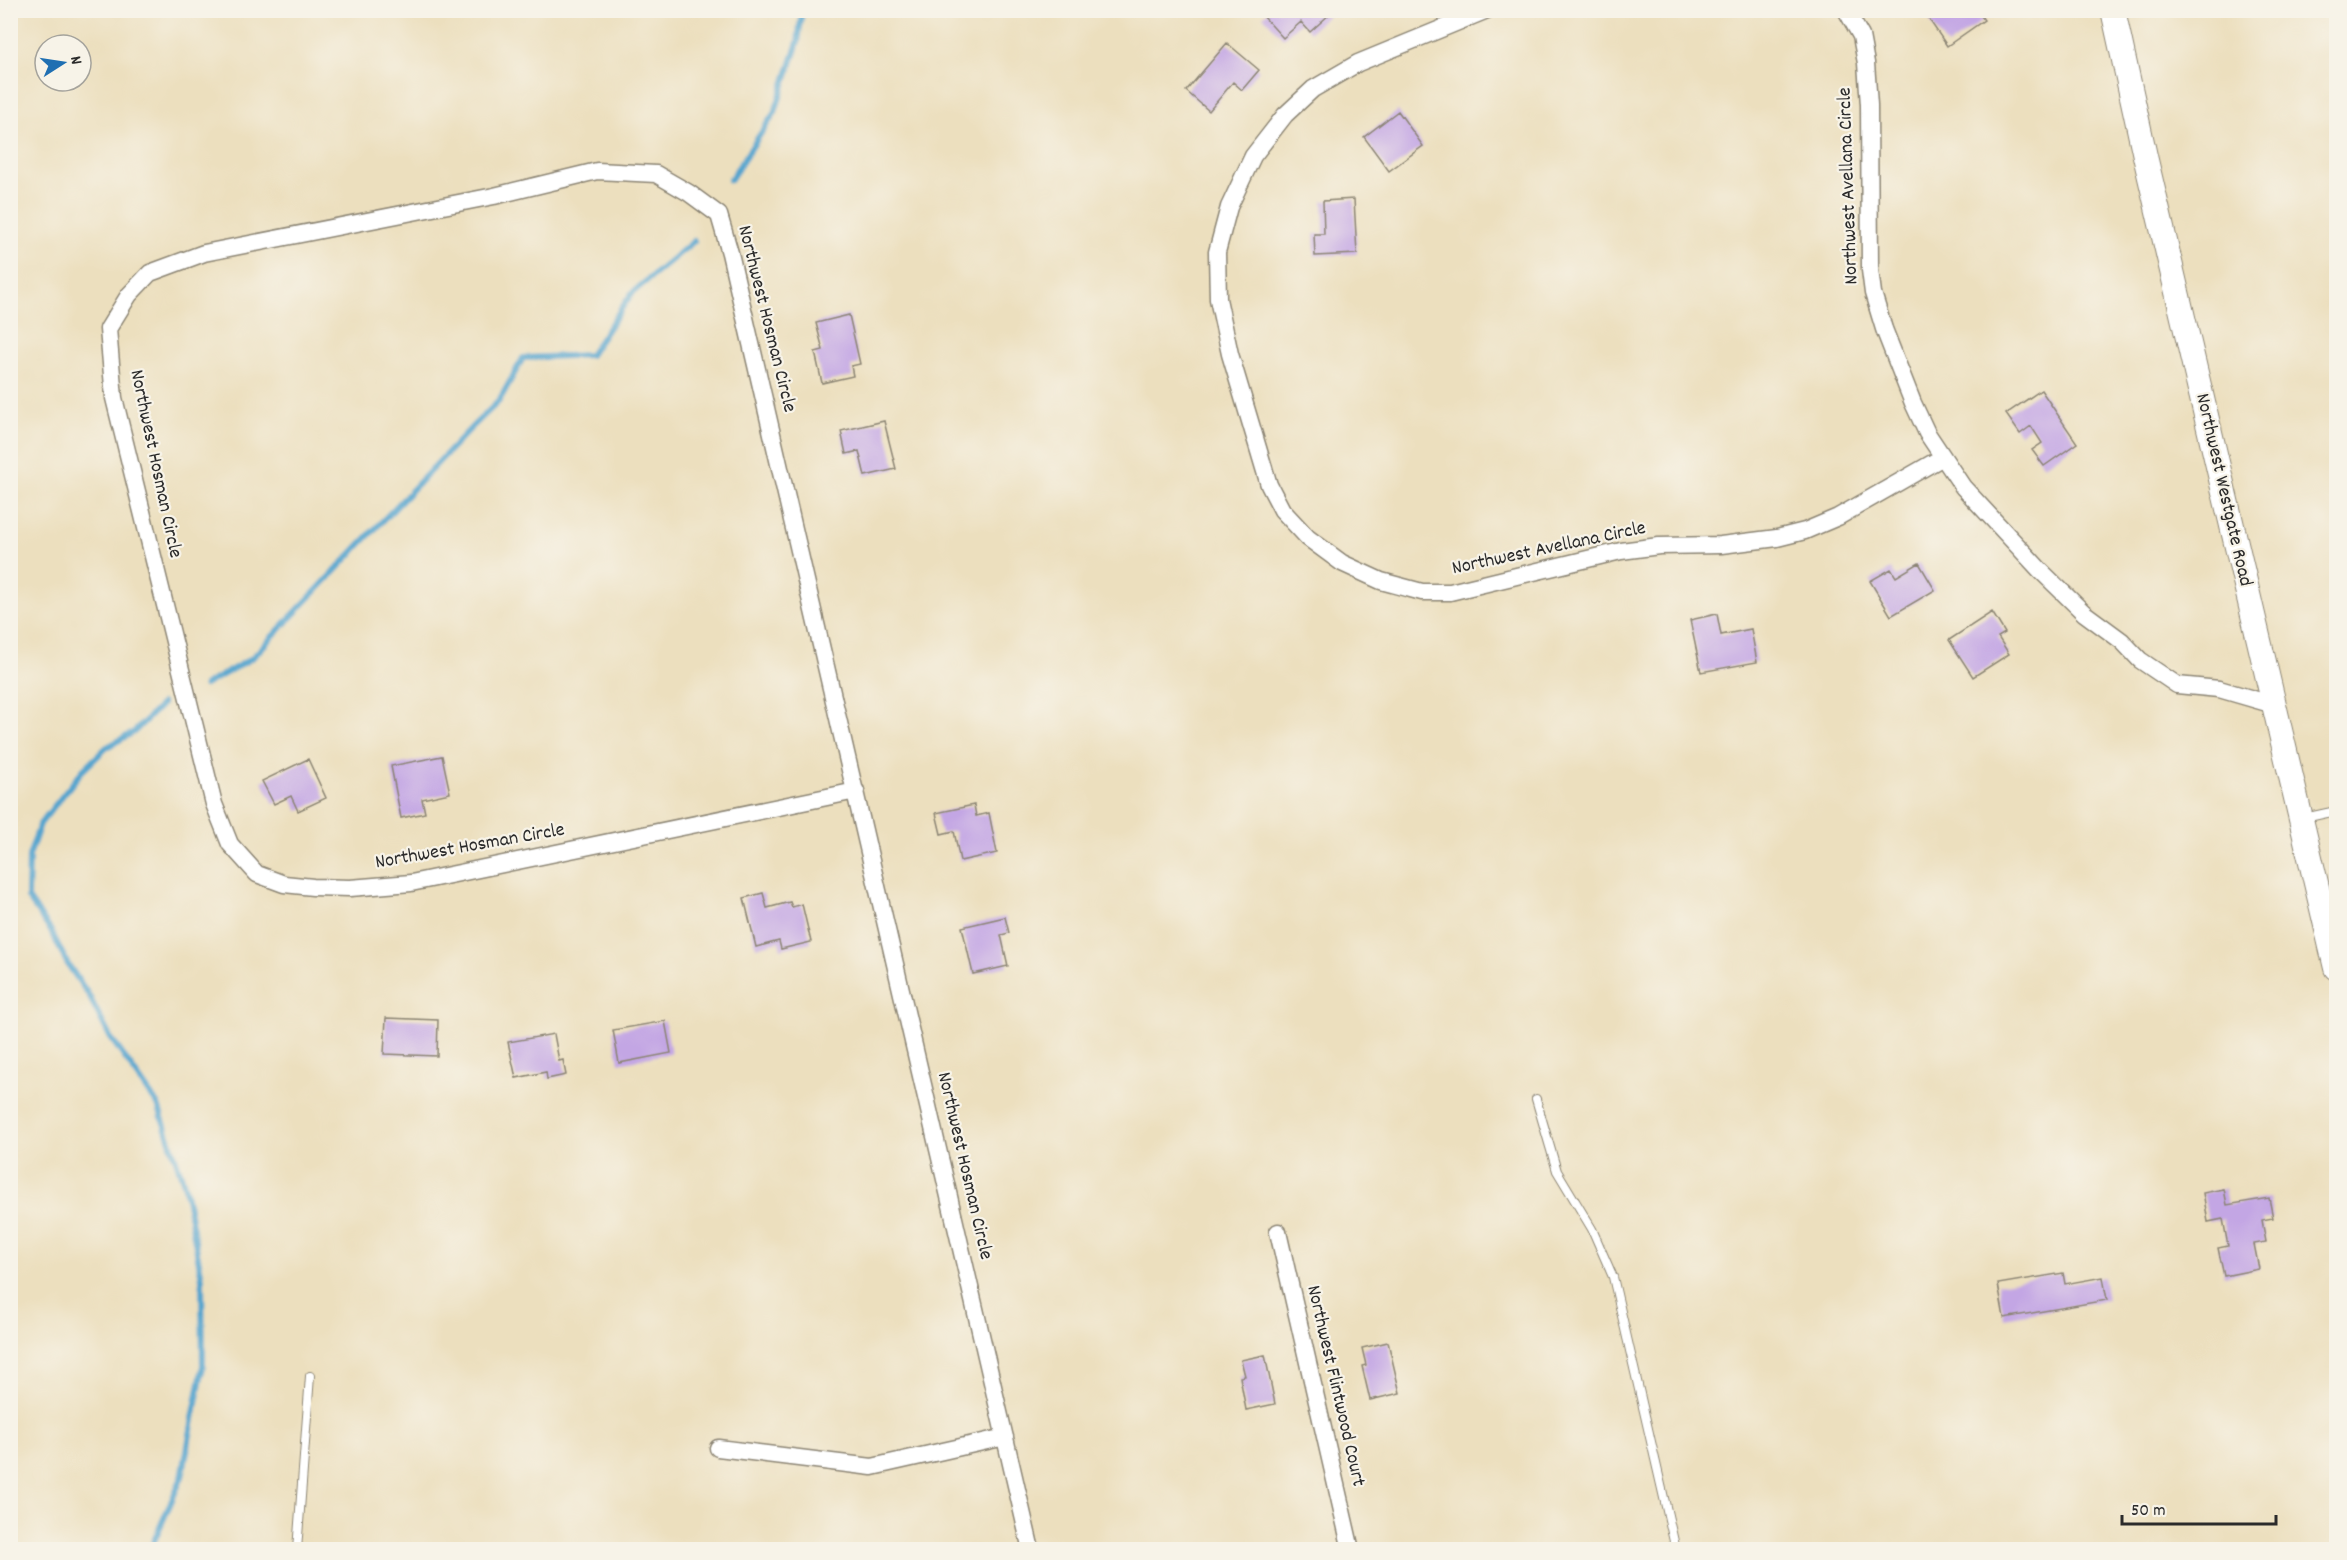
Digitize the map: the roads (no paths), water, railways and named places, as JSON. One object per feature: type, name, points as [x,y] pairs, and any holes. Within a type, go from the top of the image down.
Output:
[{"type":"street","name":"Northwest Avellana Circle","points":[[1487,10],[1358,63],[1313,89],[1285,115],[1252,156],[1228,207],[1217,252],[1218,299],[1230,354],[1269,486],[1282,510],[1308,538],[1342,563],[1381,581],[1422,592],[1450,592],[1621,551],[1659,546],[1721,545],[1777,538],[1805,531],[1838,518],[1943,457]]},
{"type":"street","name":"Northwest Avellana Circle","points":[[1846,10],[1860,36],[1866,63],[1869,105],[1870,270],[1873,292],[1884,328],[1927,433],[1964,487],[2040,570],[2084,613],[2122,641],[2140,660],[2177,685],[2219,689],[2274,705]]},
{"type":"street","name":"Northwest Westgate Road","points":[[2113,10],[2337,968]]},
{"type":"street","name":"Northwest Hosman Circle","points":[[856,791],[411,883],[350,888],[313,887],[284,884],[257,874],[230,844],[214,804],[114,398],[108,329],[129,295],[150,273],[204,253],[494,196],[597,171],[656,174],[689,193],[719,215],[730,253],[856,791],[1031,1550]]},
{"type":"street","name":"Northwest Flintwood Court","points":[[1278,1232],[1351,1550]]},
{"type":"street","points":[[718,1448],[872,1467],[1005,1437]]},
{"type":"lane","points":[[2301,819],[2337,811]]},
{"type":"lane","points":[[1536,1099],[1557,1171],[1592,1229],[1613,1277],[1676,1550]]},
{"type":"lane","points":[[297,1550],[310,1376]]},
{"type":"waterway","points":[[730,180],[775,112],[798,42],[802,10]]},
{"type":"waterway","points":[[205,685],[252,658],[499,401],[523,358],[590,355],[632,293],[694,241]]},
{"type":"waterway","points":[[150,1550],[182,1477],[203,1366],[202,1279],[185,1187],[158,1105],[110,1037],[51,931],[28,898],[29,856],[40,824],[82,771],[107,747],[134,732],[162,704]]}]
